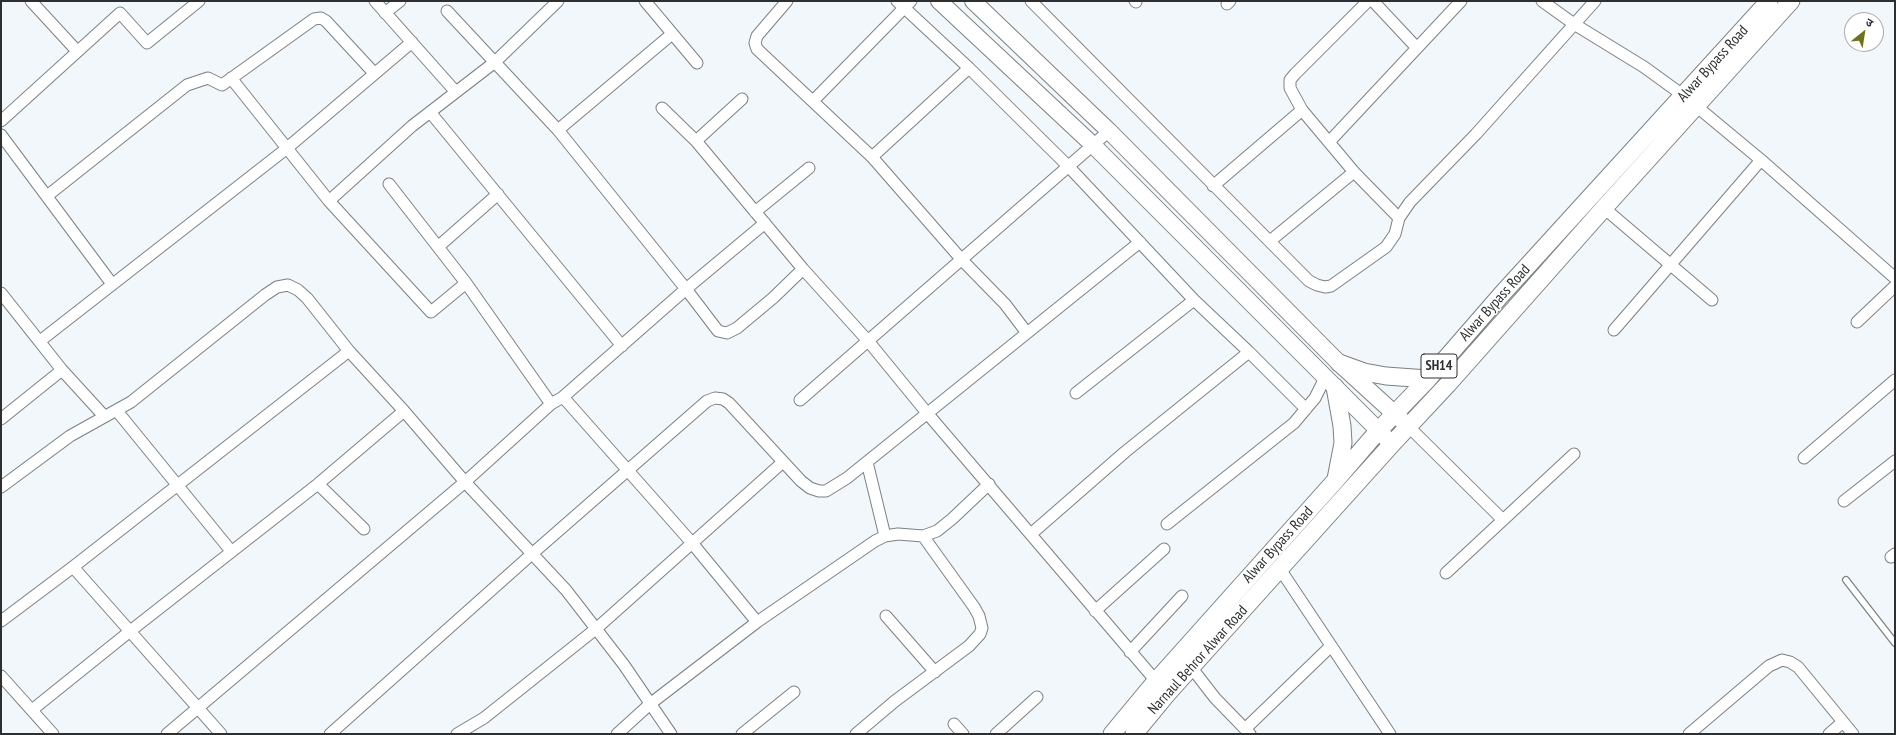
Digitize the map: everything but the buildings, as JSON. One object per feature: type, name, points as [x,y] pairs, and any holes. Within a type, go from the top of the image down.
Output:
[{"type":"main road","points":[[939,1],[1093,145],[1392,444]]},
{"type":"main road","points":[[972,1],[1109,131],[1339,363],[1408,426]]},
{"type":"main road","name":"Alwar Bypass Road","points":[[1408,426],[1448,384],[1604,208],[1769,1]]},
{"type":"main road","name":"Alwar Bypass Road","points":[[1112,734],[1156,681],[1336,481],[1379,430],[1428,379],[1506,289],[1690,101],[1791,1]]},
{"type":"main road","points":[[1339,363],[1371,373],[1428,379]]},
{"type":"main road","points":[[1330,383],[1342,417],[1340,460],[1336,481]]},
{"type":"main road","name":"Narnaul Behror Alwar Road","points":[[1134,734],[1191,667],[1408,426]]},
{"type":"street","points":[[31,1],[77,51]]},
{"type":"street","points":[[1,120],[120,13],[147,43],[199,1]]},
{"type":"street","points":[[375,1],[455,91]]},
{"type":"street","points":[[385,13],[400,1]]},
{"type":"street","points":[[644,1],[698,63]]},
{"type":"street","points":[[787,1],[762,28],[755,43],[757,49],[872,157],[962,260],[1005,304],[1027,333]]},
{"type":"street","points":[[1031,1],[1309,281],[1317,285],[1331,286],[1386,247],[1395,234],[1399,218],[1410,202],[1476,134],[1595,1]]},
{"type":"street","points":[[1368,1],[1290,80],[1290,88],[1302,110],[1354,172],[1399,218]]},
{"type":"street","points":[[1373,1],[1417,48]]},
{"type":"street","points":[[1329,142],[1461,1]]},
{"type":"street","points":[[1542,1],[1574,24],[1644,67],[1690,101],[1761,160],[1895,278]]},
{"type":"street","points":[[329,201],[407,130],[494,62],[552,3]]},
{"type":"street","points":[[813,101],[904,3],[1069,167],[1194,300],[1306,409]]},
{"type":"street","points":[[447,11],[558,130],[686,289],[713,327],[722,333],[727,333],[750,318],[804,269]]},
{"type":"street","points":[[47,196],[187,85],[208,78],[222,85],[308,23],[321,18],[331,25],[374,73]]},
{"type":"street","points":[[558,130],[672,34]]},
{"type":"street","points":[[40,341],[286,149],[412,42]]},
{"type":"street","points":[[872,157],[969,68]]},
{"type":"street","points":[[231,78],[286,149],[329,201],[431,312],[466,283]]},
{"type":"street","points":[[696,141],[742,100]]},
{"type":"street","points":[[662,108],[696,141],[804,269],[869,342],[927,413],[1156,681]]},
{"type":"street","points":[[1213,186],[1302,110]]},
{"type":"street","points":[[430,112],[622,346]]},
{"type":"street","points":[[800,400],[869,342],[1109,131]]},
{"type":"street","points":[[1,135],[112,284]]},
{"type":"street","points":[[1614,330],[1672,265],[1761,160]]},
{"type":"street","points":[[755,212],[809,168]]},
{"type":"street","points":[[1270,241],[1354,172]]},
{"type":"street","points":[[389,184],[439,246],[551,404]]},
{"type":"street","points":[[439,246],[498,194]]},
{"type":"street","points":[[1604,208],[1712,300]]},
{"type":"street","points":[[167,734],[465,482],[551,404],[563,397],[686,289],[765,223]]},
{"type":"street","points":[[330,734],[533,553],[707,401],[715,398],[723,399],[730,403],[801,481],[810,488],[819,491],[826,491],[867,462],[1140,242]]},
{"type":"street","points":[[1,487],[70,436],[104,416],[117,411],[143,393],[266,295],[282,286],[288,285],[298,290],[307,298],[349,351],[404,411],[465,482],[533,553],[597,628],[671,734]]},
{"type":"street","points":[[1857,322],[1895,286]]},
{"type":"street","points":[[1,293],[62,370],[104,416]]},
{"type":"street","points":[[1076,393],[1194,300]]},
{"type":"street","points":[[1,621],[73,567],[349,351]]},
{"type":"street","points":[[1031,534],[1125,452],[1249,352]]},
{"type":"street","points":[[1,419],[62,370]]},
{"type":"street","points":[[1804,458],[1895,380]]},
{"type":"street","points":[[1167,524],[1294,423],[1320,390],[1330,383]]},
{"type":"street","points":[[563,397],[692,543],[757,622]]},
{"type":"street","points":[[117,411],[231,551]]},
{"type":"street","points":[[32,710],[231,551],[318,484],[404,411]]},
{"type":"street","points":[[1408,426],[1503,520]]},
{"type":"street","points":[[1446,573],[1574,454]]},
{"type":"street","points":[[1844,501],[1895,461]]},
{"type":"street","points":[[457,734],[484,718],[597,628],[783,462]]},
{"type":"street","points":[[867,462],[885,536]]},
{"type":"street","points":[[318,484],[364,529]]},
{"type":"street","points":[[617,734],[650,704],[757,622],[874,541],[885,536],[898,534],[923,536],[937,531],[989,484]]},
{"type":"street","points":[[856,734],[895,701],[975,640],[980,634],[982,623],[979,616],[962,589],[923,536]]},
{"type":"street","points":[[1095,611],[1164,549]]},
{"type":"street","points":[[73,567],[129,632],[221,734]]},
{"type":"street","points":[[1280,569],[1390,734]]},
{"type":"street","points":[[1130,652],[1182,596]]},
{"type":"street","points":[[886,616],[935,672]]},
{"type":"street","points":[[1191,667],[1215,698],[1248,731],[1332,646]]},
{"type":"street","points":[[1689,734],[1769,666],[1782,660],[1790,662],[1798,667],[1853,734]]},
{"type":"street","points":[[1,676],[53,734]]},
{"type":"street","points":[[742,734],[794,692]]},
{"type":"street","points":[[996,734],[1037,697]]},
{"type":"street","points":[[1829,734],[1844,722]]},
{"type":"street","points":[[954,724],[962,734]]},
{"type":"lane","points":[[1846,580],[1895,643]]}]
